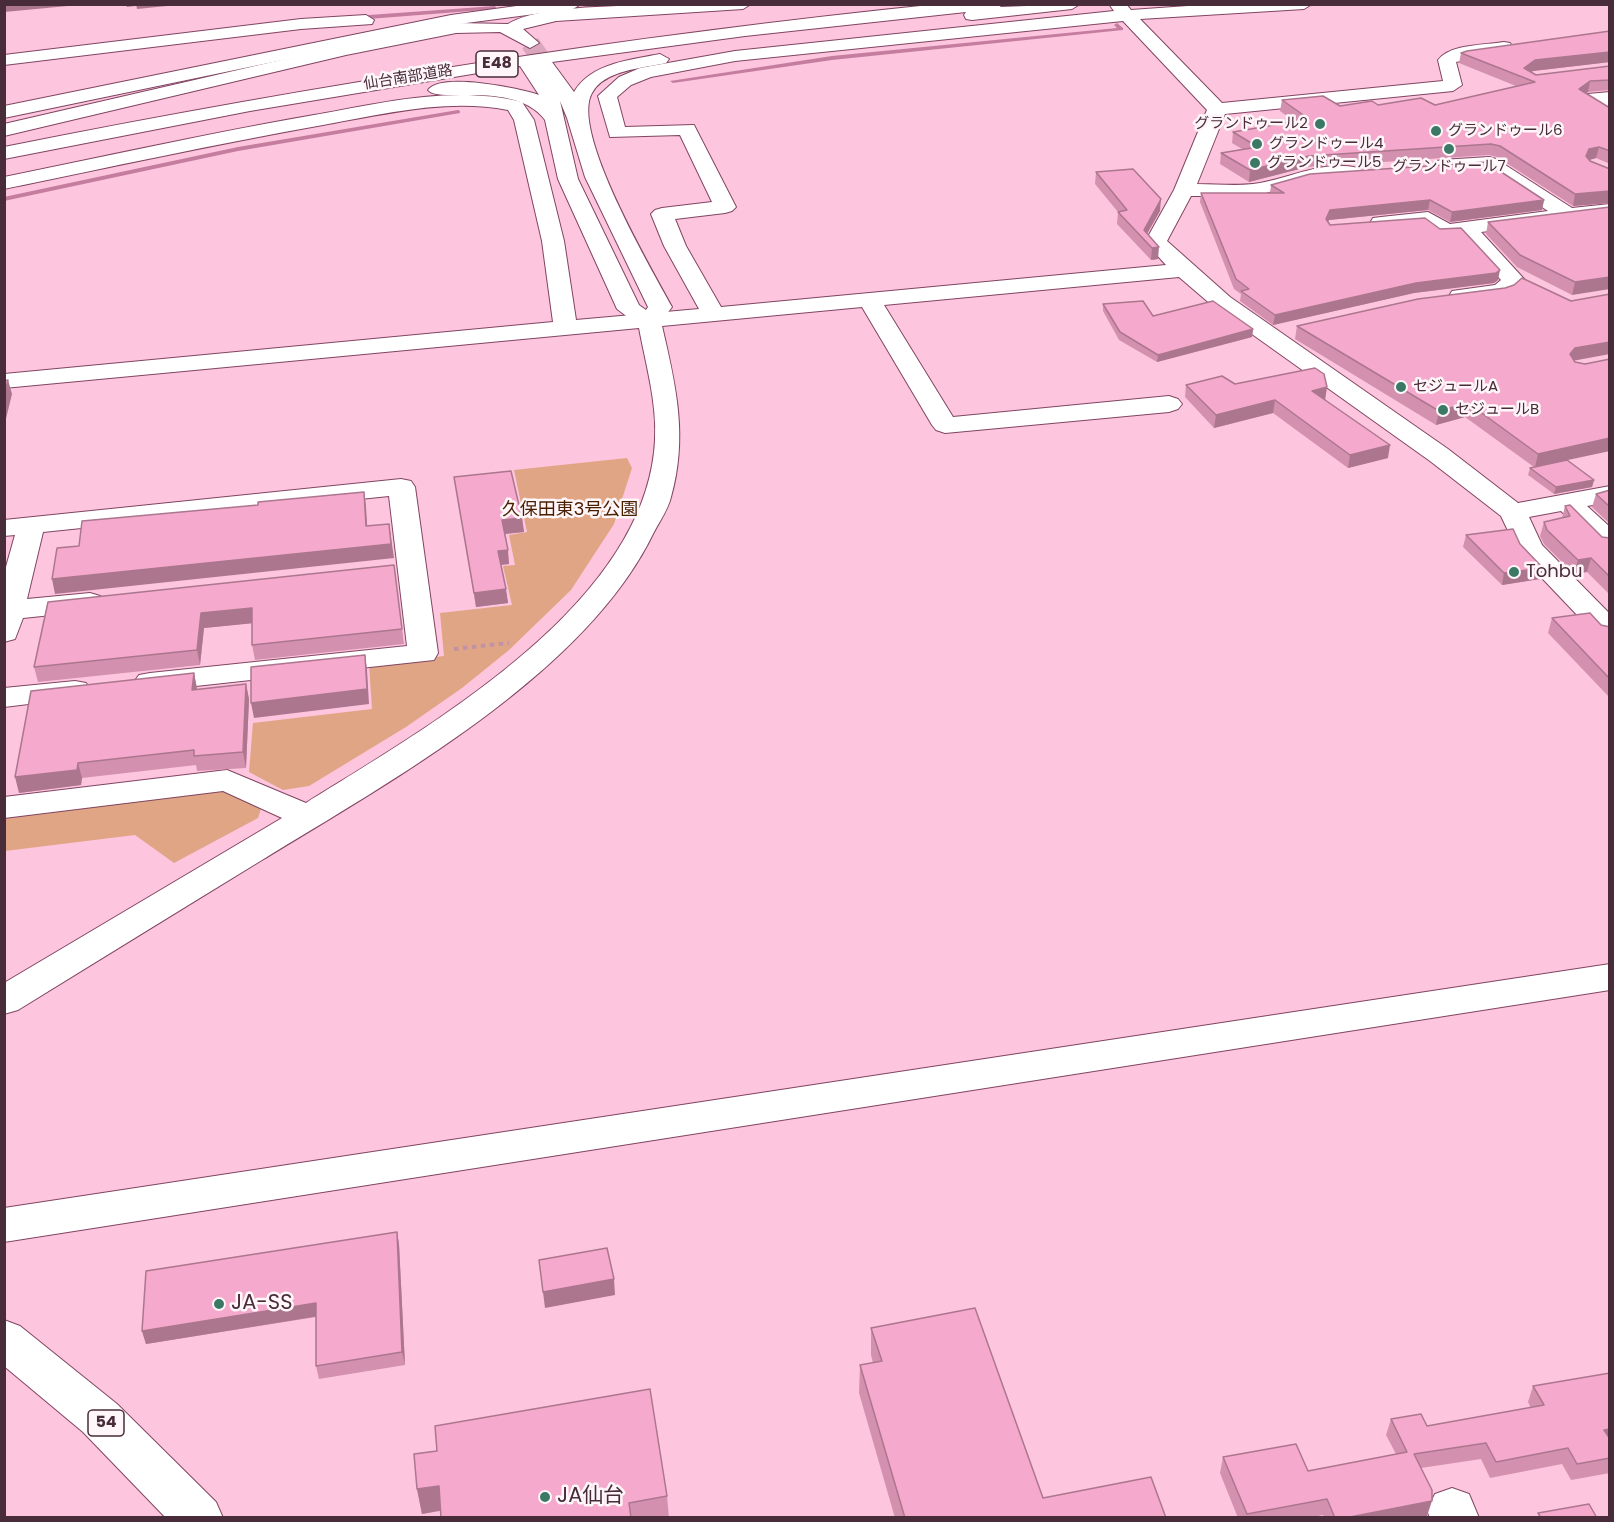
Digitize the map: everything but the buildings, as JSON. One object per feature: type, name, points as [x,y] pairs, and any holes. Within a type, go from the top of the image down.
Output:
[{"type":"main road","points":[[4,112],[477,16],[573,4]]},
{"type":"main road","points":[[4,129],[413,36],[476,26],[492,26],[518,39],[521,23],[556,16],[743,4]]},
{"type":"main road","name":"仙台南部道路","points":[[4,141],[234,96],[435,62],[562,44],[905,4]]},
{"type":"main road","name":"仙台南部道路","points":[[4,153],[225,109],[533,58],[766,27],[994,4]]},
{"type":"main road","points":[[577,118],[585,88],[598,78],[621,68],[874,27],[1072,4]]},
{"type":"main road","points":[[714,315],[675,246],[662,214],[725,207],[687,129],[617,133],[607,96],[618,86],[646,72],[735,56],[1122,10],[1304,4]]},
{"type":"main road","points":[[1122,10],[1218,109]]},
{"type":"main road","points":[[4,60],[301,24],[453,14],[477,16]]},
{"type":"main road","points":[[1218,109],[1454,85],[1447,60],[1460,54],[1518,45]]},
{"type":"main road","points":[[4,1001],[308,818],[459,721],[560,639],[624,565],[657,499],[668,441],[664,389],[649,322],[629,309],[568,179],[549,96],[535,62],[564,91],[577,118],[595,177],[660,307],[649,322]]},
{"type":"main road","points":[[4,161],[258,114],[372,96],[443,89],[477,88],[526,97],[542,105],[555,120]]},
{"type":"main road","points":[[1610,98],[1588,100],[1610,112]]},
{"type":"main road","points":[[4,183],[261,129],[435,101],[492,100],[515,106],[524,120],[553,241],[566,329]]},
{"type":"main road","points":[[1218,109],[1184,190],[1156,242],[1184,270],[1222,302],[1282,332],[1513,512],[1529,548],[1610,632]]},
{"type":"main road","points":[[1421,167],[1489,163],[1569,216]]},
{"type":"main road","points":[[1184,190],[1255,190],[1307,175],[1375,170]]},
{"type":"main road","points":[[1360,225],[1428,218],[1446,231],[1610,210]]},
{"type":"main road","points":[[1437,299],[1502,291],[1514,280],[1465,228]]},
{"type":"main road","points":[[4,381],[1184,270]]},
{"type":"main road","points":[[1507,273],[1538,288]]},
{"type":"main road","points":[[870,301],[945,426],[1169,404]]},
{"type":"main road","points":[[4,698],[423,653],[399,568],[401,487],[18,527],[7,622],[116,599]]},
{"type":"main road","points":[[1513,512],[1610,494]]},
{"type":"main road","points":[[1567,502],[1610,543]]},
{"type":"main road","points":[[4,808],[227,780],[308,818]]},
{"type":"main road","points":[[4,1225],[1610,977]]},
{"type":"main road","name":"54","points":[[4,1339],[100,1418],[199,1518]]},
{"type":"path","points":[[423,653],[518,642]]},
{"type":"green space","name":"久保田東3号公園","points":[[627,458],[632,468],[614,524],[571,590],[509,650],[462,688],[406,727],[309,786],[283,790],[249,772],[253,723],[372,709],[369,665],[444,656],[440,613],[512,605],[503,566],[515,565],[509,535],[527,532],[514,470]]},
{"type":"green space","points":[[223,789],[263,802],[258,818],[174,863],[135,835],[5,851],[4,816]]},
{"type":"waterway","points":[[584,7],[628,4]]},
{"type":"waterway","points":[[355,18],[495,8]]},
{"type":"waterway","points":[[673,81],[832,58],[1121,29],[1117,25]]},
{"type":"waterway","points":[[4,199],[238,149],[458,112]]},
{"type":"tunnel","points":[[530,43],[543,62]]},
{"type":"place","name":"グランドゥール2","points":[[1320,124]]},
{"type":"place","name":"グランドゥール6","points":[[1436,131]]},
{"type":"place","name":"グランドゥール4","points":[[1257,144]]},
{"type":"place","name":"グランドゥール7","points":[[1449,149]]},
{"type":"place","name":"グランドゥール5","points":[[1255,163]]},
{"type":"place","name":"セジュールA","points":[[1401,387]]},
{"type":"place","name":"セジュールB","points":[[1443,410]]},
{"type":"place","name":"Tohbu","points":[[1514,572]]},
{"type":"place","name":"JA-SS","points":[[219,1304]]},
{"type":"place","name":"JA仙台","points":[[545,1497]]}]
